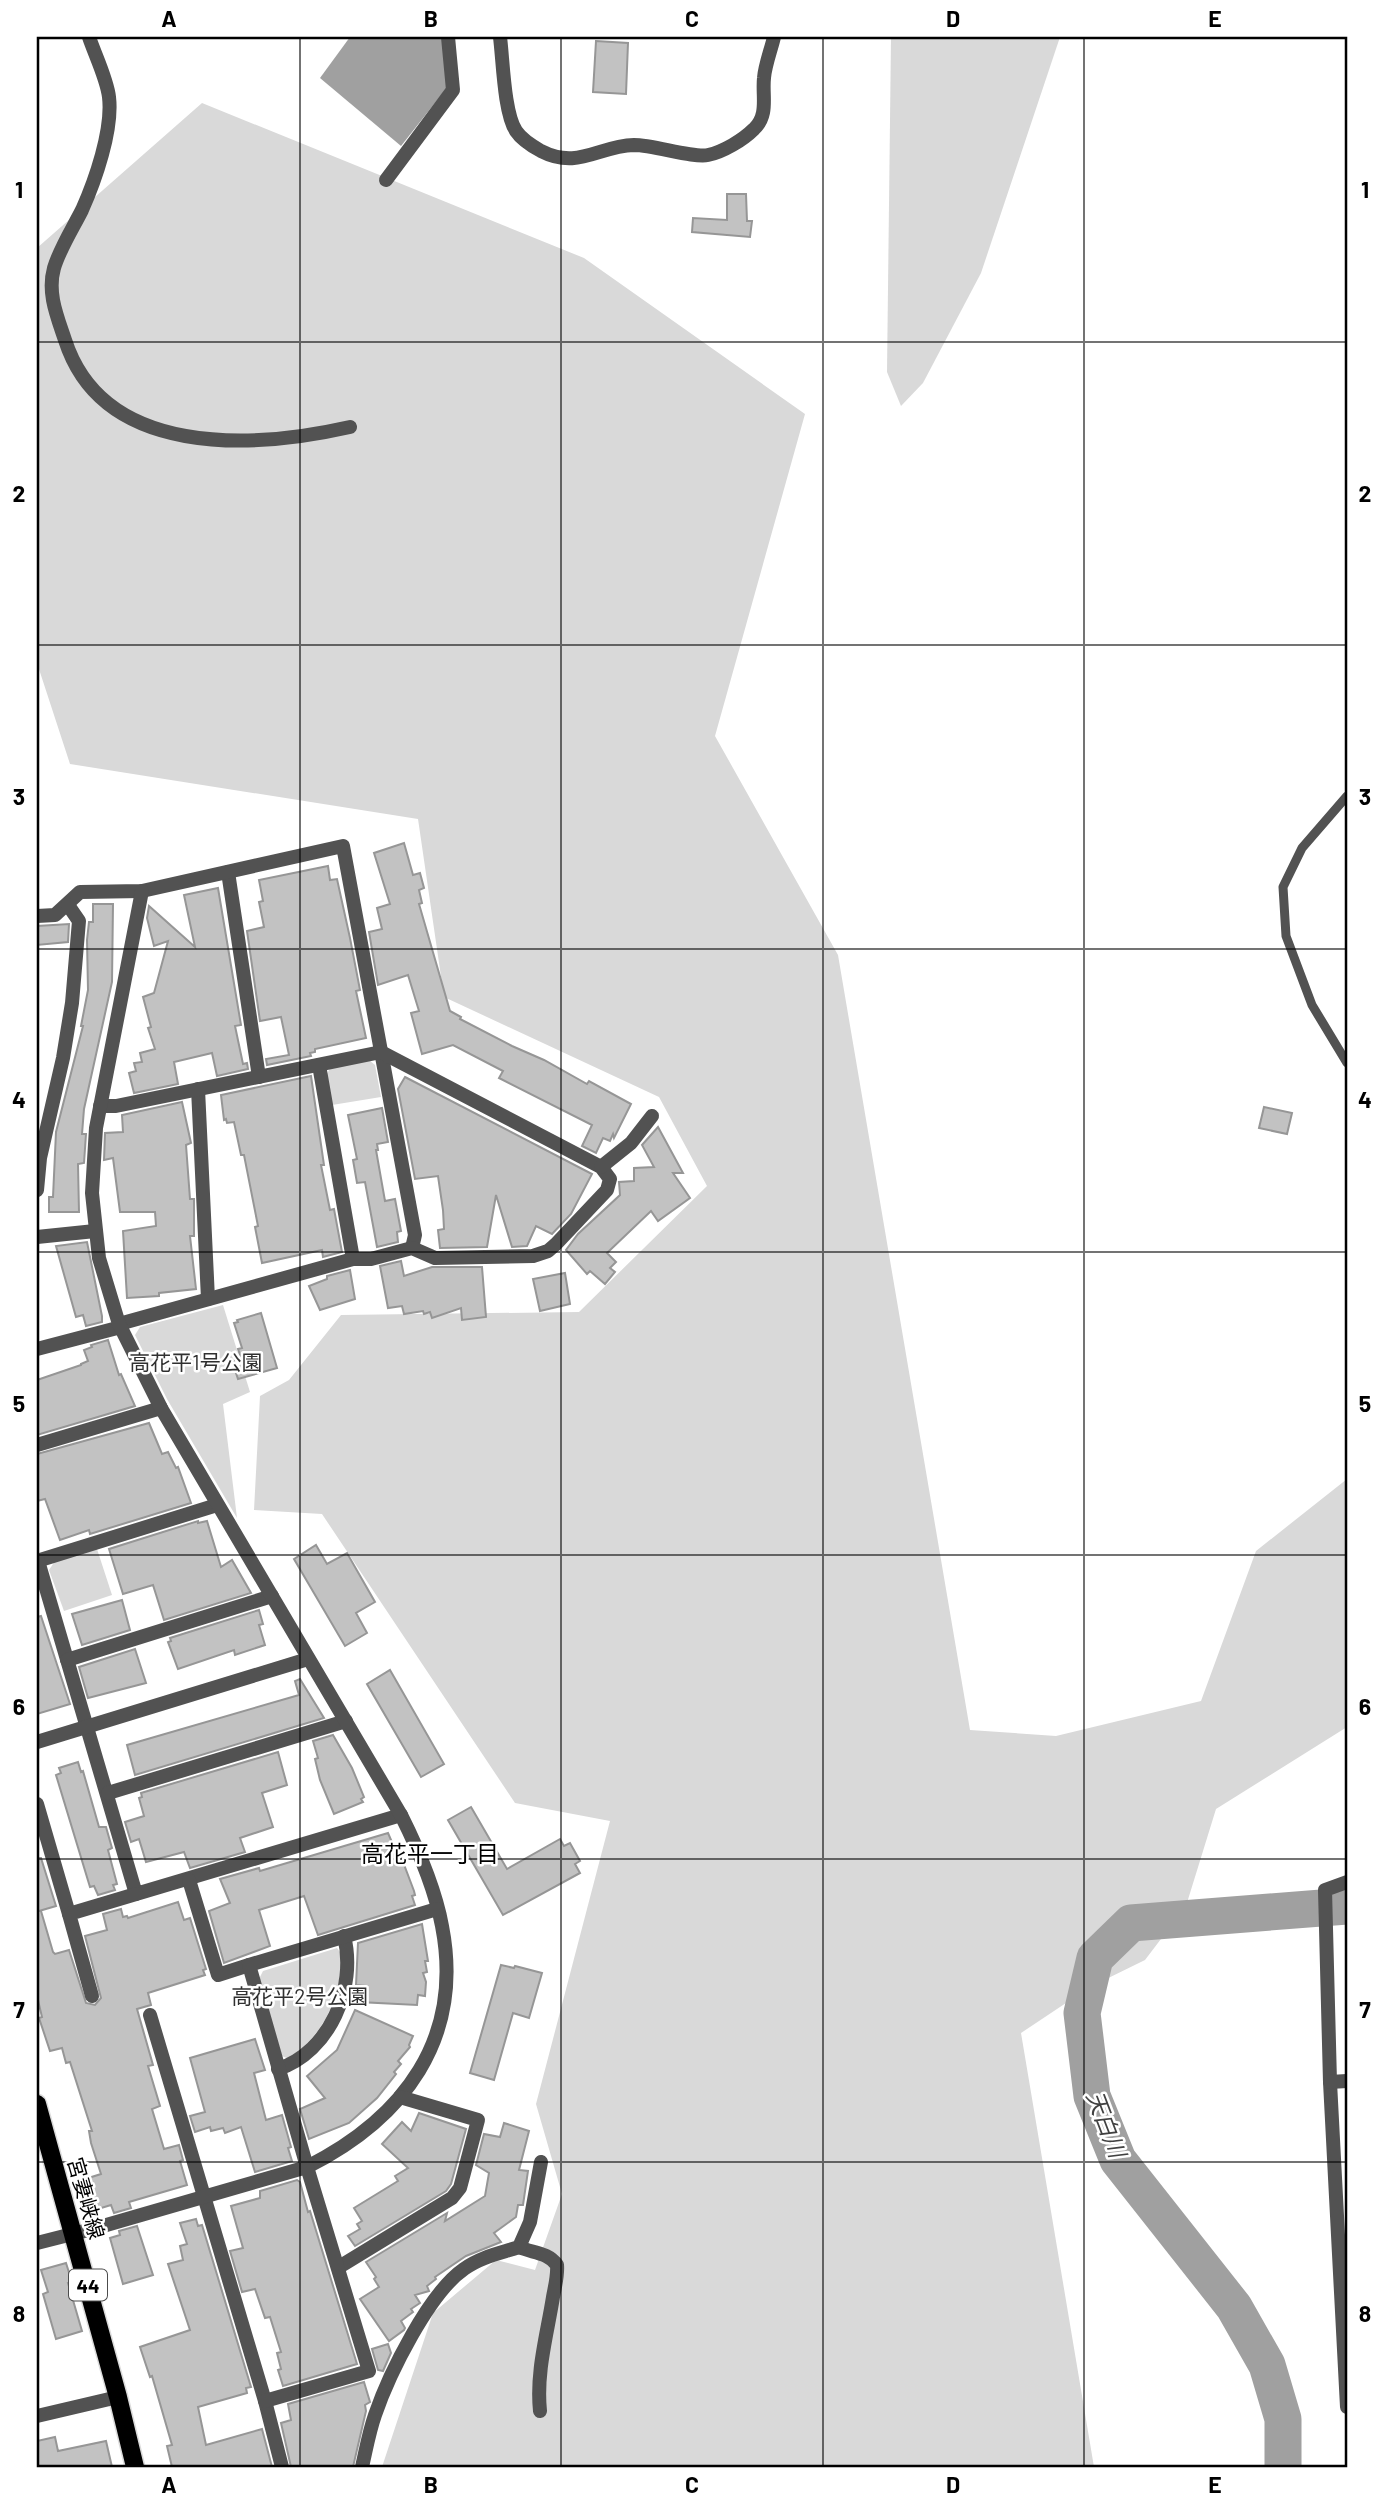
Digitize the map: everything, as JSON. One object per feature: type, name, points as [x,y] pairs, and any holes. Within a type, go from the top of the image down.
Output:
[{"type":"main road","name":"宮妻峡線","points":[[38,2113],[74,2232],[135,2467]]},
{"type":"street","points":[[89,37],[109,97],[105,143],[90,191],[54,268],[52,300],[72,362],[84,379],[113,406],[155,429],[201,439],[243,442],[311,436],[351,427]]},
{"type":"street","points":[[386,180],[453,90],[448,37]]},
{"type":"street","points":[[500,37],[509,115],[516,131],[529,145],[543,152],[557,158],[572,159],[586,158],[617,147],[634,145],[706,156],[724,149],[754,128],[762,117],[764,77],[774,37]]},
{"type":"street","points":[[37,916],[55,915],[80,892],[142,891],[343,846],[415,1235],[412,1248]]},
{"type":"street","points":[[228,872],[259,1077]]},
{"type":"street","points":[[37,2243],[307,2167],[364,2133],[400,2097],[421,2069],[433,2043],[444,2004],[446,1965],[442,1926],[412,1838],[161,1408],[120,1326],[99,1258],[92,1193],[93,1158],[100,1106],[142,891]]},
{"type":"street","points":[[37,1190],[40,1158],[63,1058],[72,1003],[79,921],[68,905]]},
{"type":"street","points":[[37,1349],[353,1259],[371,1259],[412,1248],[435,1258],[534,1256],[548,1251],[607,1190],[610,1179],[601,1167],[381,1052],[116,1106],[100,1106]]},
{"type":"street","points":[[319,1065],[353,1259]]},
{"type":"street","points":[[198,1089],[208,1299]]},
{"type":"street","points":[[601,1167],[631,1143],[652,1116]]},
{"type":"street","points":[[37,1237],[95,1231]]},
{"type":"street","points":[[37,1445],[161,1408]]},
{"type":"street","points":[[136,1894],[88,1727],[40,1581],[37,1561],[217,1505]]},
{"type":"street","points":[[67,1660],[272,1596]]},
{"type":"street","points":[[37,1742],[308,1659]]},
{"type":"street","points":[[108,1793],[346,1721]]},
{"type":"street","points":[[37,1804],[92,1996]]},
{"type":"street","points":[[69,1914],[401,1815]]},
{"type":"street","points":[[189,1880],[218,1975],[437,1909]]},
{"type":"street","points":[[1347,1882],[1325,1890],[1329,2082],[1347,2407]]},
{"type":"street","points":[[278,2068],[292,2064],[310,2051],[333,2021],[341,2004],[348,1967],[349,1953],[344,1936]]},
{"type":"street","points":[[249,1965],[369,2371],[265,2401]]},
{"type":"street","points":[[149,2015],[265,2401],[282,2467]]},
{"type":"street","points":[[1329,2082],[1347,2081]]},
{"type":"street","points":[[339,2267],[442,2206],[460,2188],[478,2120],[400,2097]]},
{"type":"street","points":[[519,2247],[530,2222],[541,2162]]},
{"type":"street","points":[[362,2467],[376,2413],[427,2311],[443,2288],[465,2268],[519,2247],[550,2257],[557,2265],[549,2327],[541,2360],[538,2395],[540,2411]]},
{"type":"street","points":[[37,2416],[118,2397]]},
{"type":"lane","points":[[1347,796],[1303,848],[1283,887],[1286,936],[1312,1005],[1347,1063]]},
{"type":"green space","points":[[891,37],[1060,37],[981,273],[923,383],[901,406],[887,372]]},
{"type":"green space","points":[[202,103],[584,258],[805,414],[715,736],[838,955],[970,1730],[1056,1736],[1201,1701],[1256,1551],[1347,1479],[1347,1727],[1216,1809],[1186,1906],[1145,1960],[1090,1987],[1021,2033],[1094,2467],[382,2467],[433,2313],[496,2260],[535,2270],[562,2194],[536,2104],[610,1821],[515,1803],[322,1514],[254,1510],[260,1396],[289,1380],[341,1315],[579,1312],[707,1186],[659,1097],[444,997],[418,819],[70,764],[37,663],[37,248]]},
{"type":"green space","points":[[369,1060],[375,1065],[381,1097],[332,1105],[327,1074],[330,1068]]},
{"type":"green space","name":"高花平1号公園","points":[[223,1305],[250,1392],[223,1404],[237,1518],[167,1399],[135,1335],[140,1327]]},
{"type":"green space","points":[[97,1549],[112,1595],[64,1611],[49,1570],[55,1561]]},
{"type":"green space","name":"高花平2号公園","points":[[337,1948],[343,1956],[328,2014],[302,2048],[289,2059],[282,2056],[259,1979],[263,1971]]},
{"type":"shaded area","points":[[350,37],[442,37],[449,85],[401,146],[320,78]]},
{"type":"building","points":[[596,41],[628,43],[626,94],[593,92]]},
{"type":"building","points":[[727,194],[746,194],[747,221],[752,221],[750,237],[692,232],[693,218],[727,220]]},
{"type":"building","points":[[404,843],[413,875],[420,873],[424,888],[419,890],[422,903],[419,904],[450,1011],[512,1046],[587,1084],[589,1081],[631,1104],[614,1138],[613,1134],[610,1141],[603,1138],[596,1153],[582,1146],[592,1125],[499,1078],[503,1071],[453,1045],[422,1054],[411,1013],[419,1011],[408,975],[378,985],[369,932],[382,929],[377,908],[390,904],[374,853]]},
{"type":"building","points":[[328,866],[330,880],[337,879],[360,990],[356,991],[366,1038],[315,1049],[315,1052],[310,1053],[311,1056],[267,1065],[266,1059],[289,1055],[281,1017],[260,1021],[247,931],[264,927],[259,902],[263,901],[259,880]]},
{"type":"building","points":[[218,888],[241,1025],[235,1026],[243,1064],[247,1063],[248,1069],[217,1076],[212,1053],[174,1062],[178,1084],[134,1093],[129,1073],[136,1071],[134,1063],[142,1062],[140,1053],[155,1049],[143,997],[154,993],[168,941],[154,946],[147,918],[149,906],[195,947],[184,895]]},
{"type":"building","points":[[93,904],[113,904],[112,982],[84,1109],[84,1163],[78,1164],[79,1212],[49,1212],[49,1197],[53,1197],[56,1132],[83,1026],[88,990],[87,940],[89,922],[93,922]]},
{"type":"building","points":[[69,924],[68,942],[37,945],[37,926]]},
{"type":"building","points":[[311,1076],[324,1165],[321,1165],[330,1210],[334,1209],[342,1252],[323,1257],[322,1250],[262,1263],[255,1227],[258,1226],[244,1155],[241,1155],[234,1122],[227,1123],[226,1119],[224,1120],[221,1095]]},
{"type":"building","points":[[405,1077],[592,1174],[571,1214],[552,1234],[536,1226],[527,1246],[512,1247],[496,1195],[487,1247],[440,1248],[438,1230],[444,1229],[438,1176],[415,1179],[398,1089]]},
{"type":"building","points":[[182,1102],[191,1143],[186,1145],[190,1199],[194,1199],[194,1236],[190,1236],[196,1289],[159,1293],[159,1296],[127,1298],[123,1231],[156,1226],[155,1212],[120,1212],[113,1158],[104,1160],[105,1133],[123,1132],[122,1115]]},
{"type":"building","points":[[1264,1107],[1292,1113],[1287,1134],[1259,1128]]},
{"type":"building","points":[[382,1108],[388,1142],[377,1144],[376,1150],[385,1201],[395,1199],[401,1231],[397,1232],[398,1242],[377,1247],[365,1182],[357,1183],[353,1160],[357,1159],[348,1115]]},
{"type":"building","points":[[658,1127],[683,1173],[673,1173],[690,1198],[658,1221],[651,1211],[607,1253],[616,1262],[610,1268],[615,1272],[605,1284],[590,1271],[587,1274],[566,1250],[578,1234],[620,1195],[619,1182],[634,1181],[634,1168],[654,1167],[642,1145]]},
{"type":"building","points":[[87,1242],[102,1322],[86,1326],[83,1315],[76,1317],[56,1246]]},
{"type":"building","points":[[401,1261],[404,1276],[432,1267],[482,1267],[486,1317],[462,1320],[461,1308],[432,1318],[430,1312],[404,1314],[402,1306],[388,1308],[380,1266]]},
{"type":"building","points":[[350,1270],[355,1299],[320,1310],[309,1286],[327,1279],[327,1276]]},
{"type":"building","points":[[565,1273],[570,1304],[540,1311],[533,1279]]},
{"type":"building","points":[[261,1313],[277,1368],[238,1379],[232,1361],[241,1358],[238,1349],[242,1348],[234,1323]]},
{"type":"building","points":[[108,1340],[119,1375],[121,1374],[135,1406],[37,1435],[37,1380],[81,1365],[88,1361],[84,1350]]},
{"type":"building","points":[[149,1423],[162,1454],[168,1452],[176,1468],[178,1467],[191,1503],[90,1534],[89,1530],[60,1540],[45,1499],[37,1501],[37,1454]]},
{"type":"building","points":[[198,1521],[207,1521],[221,1567],[232,1560],[251,1593],[164,1620],[153,1585],[123,1594],[109,1549]]},
{"type":"building","points":[[316,1545],[327,1564],[347,1553],[375,1602],[356,1613],[367,1633],[345,1646],[294,1559]]},
{"type":"building","points":[[122,1600],[130,1630],[82,1645],[72,1614]]},
{"type":"building","points":[[259,1610],[263,1624],[259,1625],[265,1645],[235,1655],[234,1650],[178,1669],[168,1642],[171,1641],[170,1638]]},
{"type":"building","points":[[41,1616],[70,1704],[37,1714],[37,1617]]},
{"type":"building","points":[[135,1649],[146,1683],[88,1698],[79,1667]]},
{"type":"building","points":[[390,1670],[444,1764],[421,1777],[367,1684]]},
{"type":"building","points":[[300,1679],[324,1718],[135,1775],[127,1745],[299,1695],[295,1681]]},
{"type":"building","points":[[333,1735],[352,1768],[364,1797],[361,1799],[363,1802],[334,1814],[320,1780],[313,1741]]},
{"type":"building","points":[[278,1752],[287,1785],[262,1793],[273,1827],[240,1838],[245,1852],[190,1868],[184,1852],[146,1862],[139,1839],[131,1842],[125,1822],[144,1816],[139,1798],[142,1797],[141,1793]]},
{"type":"building","points":[[78,1762],[99,1827],[106,1827],[112,1848],[108,1850],[117,1884],[113,1885],[115,1890],[98,1895],[94,1886],[90,1887],[56,1775],[61,1773],[59,1768]]},
{"type":"building","points":[[471,1807],[507,1869],[560,1839],[564,1846],[570,1843],[580,1861],[575,1864],[580,1873],[503,1915],[448,1820]]},
{"type":"building","points":[[388,1833],[394,1847],[397,1846],[414,1891],[415,1895],[412,1896],[415,1905],[318,1935],[304,1896],[259,1910],[270,1946],[224,1963],[209,1911],[230,1903],[220,1879],[259,1868],[260,1871]]},
{"type":"building","points":[[37,1858],[41,1858],[56,1906],[39,1911],[53,1952],[55,1954],[69,1950],[86,2003],[95,2005],[101,1998],[85,1936],[107,1930],[103,1914],[121,1909],[123,1917],[128,1918],[178,1902],[184,1920],[190,1918],[206,1969],[203,1970],[205,1975],[148,1993],[151,2005],[137,2009],[153,2065],[148,2066],[160,2106],[152,2109],[164,2149],[179,2145],[183,2160],[180,2161],[187,2185],[129,2202],[131,2208],[114,2213],[111,2205],[88,2212],[82,2192],[85,2191],[82,2180],[101,2174],[91,2143],[89,2131],[92,2131],[70,2062],[66,2063],[62,2048],[50,2051],[39,2018],[42,2017],[37,1996]]},
{"type":"building","points":[[422,1924],[428,1961],[425,1961],[427,1972],[423,1973],[426,1982],[425,1996],[418,1995],[417,2005],[359,2002],[367,1986],[356,1985],[358,1943]]},
{"type":"building","points":[[501,1965],[542,1973],[529,2018],[513,2013],[494,2080],[470,2073]]},
{"type":"building","points":[[355,2010],[413,2036],[410,2047],[398,2061],[401,2064],[394,2072],[396,2074],[377,2098],[349,2123],[309,2139],[300,2109],[325,2098],[307,2076],[337,2050]]},
{"type":"building","points":[[255,2039],[265,2070],[254,2073],[266,2120],[282,2115],[292,2161],[255,2172],[241,2127],[225,2133],[223,2128],[211,2131],[210,2127],[195,2132],[190,2116],[205,2112],[190,2058]]},
{"type":"building","points":[[419,2113],[466,2129],[451,2184],[446,2191],[355,2246],[348,2236],[360,2229],[357,2224],[362,2221],[354,2208],[398,2181],[395,2176],[408,2168],[382,2144],[402,2122],[411,2131]]},
{"type":"building","points":[[504,2123],[529,2131],[519,2170],[528,2171],[523,2205],[518,2205],[516,2217],[494,2233],[501,2242],[466,2256],[435,2277],[427,2286],[429,2291],[415,2295],[420,2303],[401,2321],[404,2330],[389,2341],[360,2299],[379,2287],[366,2262],[447,2213],[445,2221],[485,2196],[489,2173],[476,2165],[484,2134],[500,2137]]},
{"type":"building","points":[[297,2180],[300,2182],[308,2212],[310,2211],[357,2364],[283,2386],[277,2353],[281,2352],[270,2317],[265,2318],[255,2289],[242,2292],[230,2251],[243,2248],[231,2206],[260,2198],[260,2191]]},
{"type":"building","points":[[196,2219],[198,2226],[202,2225],[251,2387],[246,2388],[247,2393],[198,2407],[206,2445],[262,2429],[272,2467],[172,2467],[167,2446],[172,2445],[152,2376],[150,2377],[140,2347],[190,2330],[168,2264],[183,2260],[180,2246],[187,2244],[180,2223]]},
{"type":"building","points":[[137,2226],[153,2275],[123,2284],[110,2238],[120,2235],[119,2231]]},
{"type":"building","points":[[66,2263],[72,2282],[68,2283],[82,2331],[56,2339],[43,2294],[48,2292],[41,2270]]},
{"type":"building","points":[[388,2344],[391,2353],[383,2371],[378,2370],[372,2349]]},
{"type":"building","points":[[364,2382],[370,2402],[365,2405],[366,2411],[353,2467],[291,2467],[281,2423],[291,2420],[288,2404]]},
{"type":"building","points":[[55,2437],[58,2451],[106,2441],[112,2467],[37,2467],[37,2441]]},
{"type":"waterway","name":"天白川","points":[[1283,2467],[1283,2419],[1267,2365],[1234,2307],[1118,2160],[1092,2096],[1082,2013],[1095,1958],[1131,1923],[1347,1906]]},
{"type":"district","name":"高花平一丁目","points":[[430,1853]]}]
